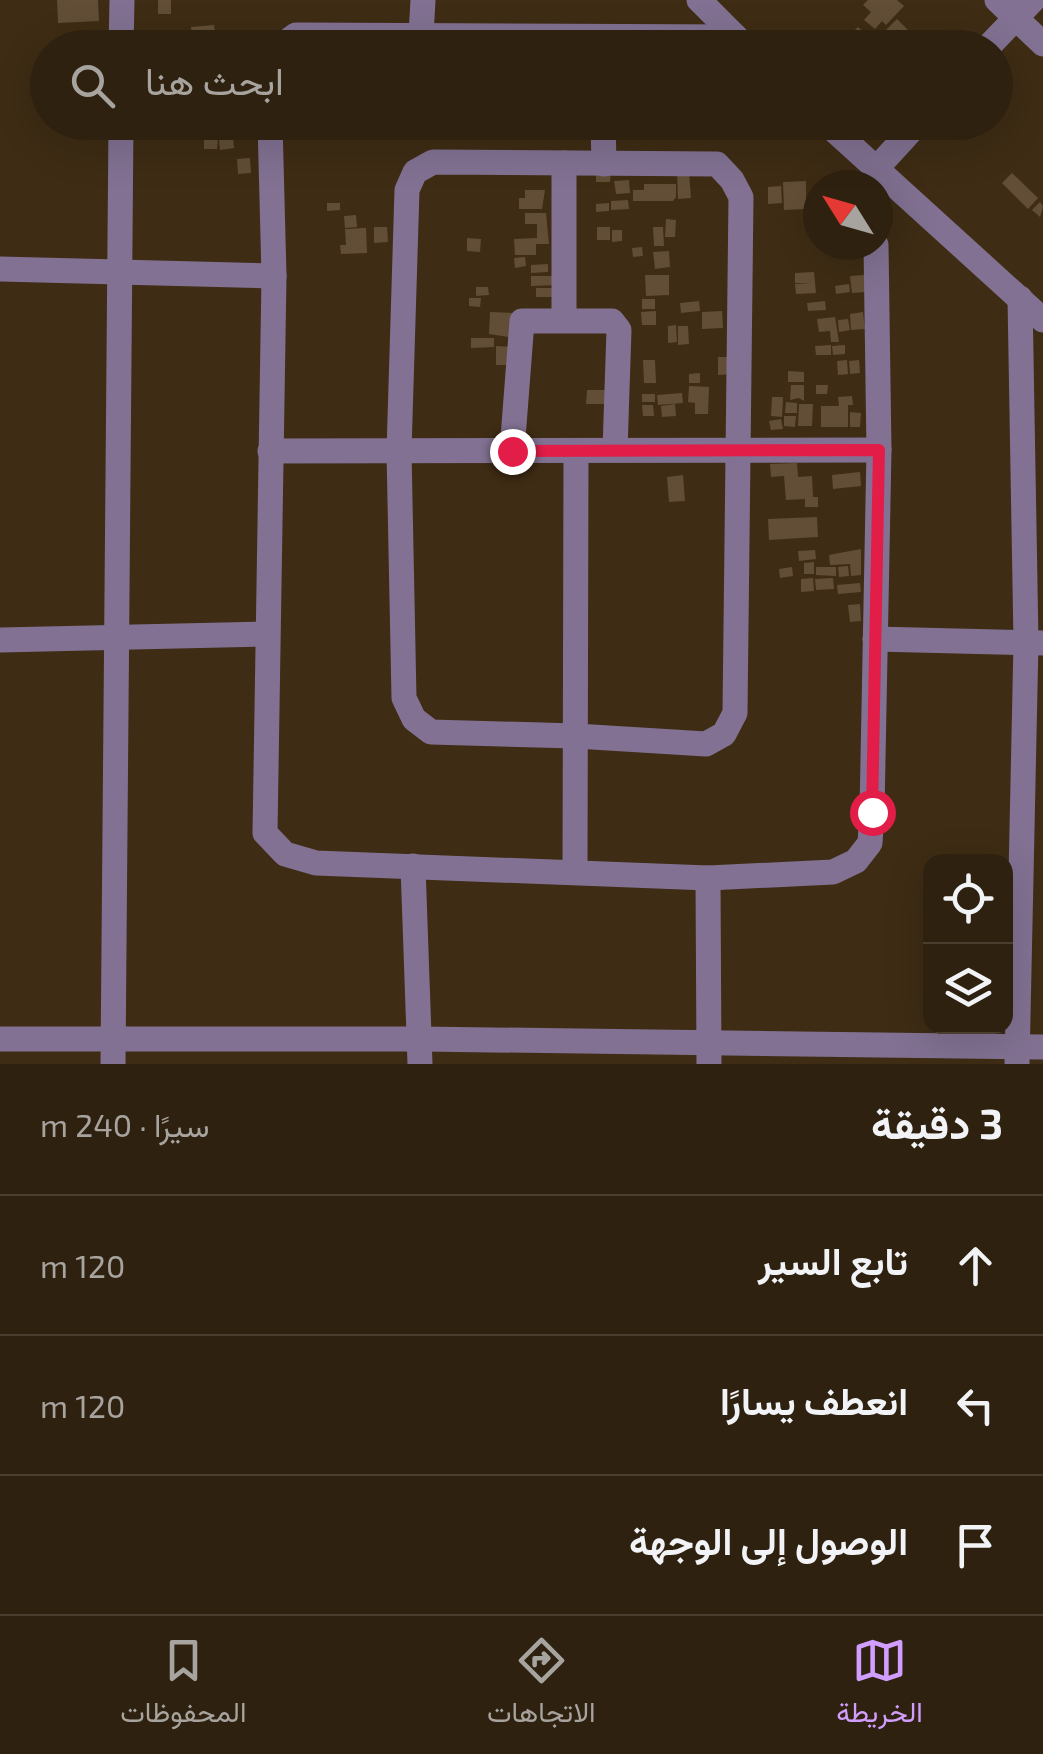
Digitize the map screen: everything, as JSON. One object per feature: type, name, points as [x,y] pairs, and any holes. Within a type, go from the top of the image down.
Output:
[{"type":"street","points":[[121,30],[122,0]]},
{"type":"street","points":[[421,30],[423,0]]},
{"type":"street","points":[[700,0],[729,30]]},
{"type":"street","points":[[1000,30],[1015,6],[1043,44]]},
{"type":"street","points":[[114,1052],[121,140]]},
{"type":"street","points":[[270,140],[274,276],[264,833],[285,854],[316,863],[708,878],[833,872],[856,861],[870,842],[879,450],[876,260]]},
{"type":"street","points":[[603,140],[604,164]]},
{"type":"street","points":[[842,140],[868,170]]},
{"type":"street","points":[[881,170],[905,140]]},
{"type":"street","points":[[433,162],[564,163],[717,164],[742,197],[735,714],[724,734],[706,744],[431,732],[414,719],[404,698],[398,451],[407,190],[415,172],[433,162]]},
{"type":"street","points":[[564,163],[564,319]]},
{"type":"street","points":[[893,193],[1043,320]]},
{"type":"street","points":[[0,269],[274,276]]},
{"type":"street","points":[[1017,1055],[1035,643],[1020,298]]},
{"type":"street","points":[[512,451],[522,321],[564,319],[612,321],[620,330],[615,450]]},
{"type":"street","points":[[270,451],[879,450]]},
{"type":"street","points":[[575,871],[576,451]]},
{"type":"street","points":[[0,640],[266,634]]},
{"type":"street","points":[[876,639],[1035,643]]},
{"type":"street","points":[[412,866],[420,1051]]},
{"type":"street","points":[[708,878],[709,1054]]},
{"type":"street","points":[[0,1038],[114,1052],[1017,1055],[1043,1047]]},
{"type":"building","points":[[57,0],[98,0],[99,21],[58,23]]},
{"type":"building","points":[[158,0],[171,0],[171,14],[158,14]]},
{"type":"building","points":[[868,0],[897,0],[904,6],[886,25],[882,21],[875,29],[864,20],[871,12],[863,5]]},
{"type":"building","points":[[897,19],[908,30],[886,30]]},
{"type":"building","points":[[214,25],[215,30],[191,30],[191,27]]},
{"type":"building","points":[[204,140],[218,140],[217,149],[204,149]]},
{"type":"building","points":[[219,140],[233,140],[234,148],[220,150]]},
{"type":"building","points":[[250,158],[251,173],[238,174],[237,159]]},
{"type":"building","points":[[596,172],[611,172],[610,182],[596,182]]},
{"type":"building","points":[[689,172],[691,198],[678,199],[677,173]]},
{"type":"building","points":[[1012,173],[1038,198],[1028,209],[1002,183]]},
{"type":"building","points":[[629,180],[630,193],[616,194],[614,181]]},
{"type":"building","points":[[803,181],[803,209],[784,210],[783,182]]},
{"type":"building","points":[[644,184],[676,184],[676,197],[673,201],[633,201],[633,190],[644,190]]},
{"type":"building","points":[[781,186],[782,203],[768,204],[768,187]]},
{"type":"building","points":[[525,190],[545,190],[542,209],[519,209],[519,198],[525,198]]},
{"type":"building","points":[[628,200],[629,209],[611,210],[611,201]]},
{"type":"building","points":[[1040,202],[1043,206],[1040,217],[1032,210]]},
{"type":"building","points":[[327,203],[340,203],[340,210],[327,211]]},
{"type":"building","points":[[609,203],[609,211],[596,212],[596,204]]},
{"type":"building","points":[[525,213],[546,213],[549,244],[536,244],[536,255],[515,255],[514,239],[537,238],[537,224],[525,224]]},
{"type":"building","points":[[356,215],[357,227],[345,228],[344,216]]},
{"type":"building","points":[[666,219],[676,220],[675,237],[665,237]]},
{"type":"building","points":[[374,227],[387,227],[388,242],[374,243]]},
{"type":"building","points":[[597,227],[610,227],[610,240],[597,240]]},
{"type":"building","points":[[653,227],[663,227],[664,246],[654,246]]},
{"type":"building","points":[[366,228],[367,253],[341,254],[340,245],[346,245],[345,229]]},
{"type":"building","points":[[612,230],[622,230],[622,241],[612,242]]},
{"type":"building","points":[[467,238],[481,239],[480,252],[467,251]]},
{"type":"building","points":[[642,247],[643,256],[633,257],[632,248]]},
{"type":"building","points":[[669,251],[670,267],[655,269],[653,252]]},
{"type":"building","points":[[525,257],[526,266],[515,268],[514,258]]},
{"type":"building","points":[[548,264],[548,272],[531,273],[531,265]]},
{"type":"building","points":[[814,272],[816,293],[796,294],[795,284],[810,283],[795,283],[795,273]]},
{"type":"building","points":[[645,275],[669,275],[669,295],[646,296]]},
{"type":"building","points":[[864,275],[865,292],[852,293],[850,276]]},
{"type":"building","points":[[531,276],[559,276],[559,285],[531,286]]},
{"type":"building","points":[[849,284],[850,292],[836,294],[835,286]]},
{"type":"building","points":[[476,287],[488,287],[489,295],[476,296]]},
{"type":"building","points":[[536,288],[560,288],[560,297],[536,297]]},
{"type":"building","points":[[469,298],[481,298],[480,307],[469,306]]},
{"type":"building","points":[[642,299],[655,299],[655,309],[642,309]]},
{"type":"building","points":[[699,301],[700,311],[681,313],[680,303]]},
{"type":"building","points":[[825,301],[826,310],[808,311],[807,303]]},
{"type":"building","points":[[656,311],[656,325],[642,325],[641,312]]},
{"type":"building","points":[[722,311],[723,328],[702,329],[702,312]]},
{"type":"building","points":[[490,312],[516,313],[515,338],[489,334]]},
{"type":"building","points":[[863,312],[865,329],[851,330],[850,314]]},
{"type":"building","points":[[835,317],[839,342],[831,342],[830,331],[819,332],[817,319]]},
{"type":"building","points":[[848,319],[850,330],[839,332],[838,320]]},
{"type":"building","points":[[676,325],[677,342],[668,343],[668,326]]},
{"type":"building","points":[[678,326],[688,326],[689,344],[678,345]]},
{"type":"building","points":[[471,338],[494,338],[494,347],[471,348]]},
{"type":"building","points":[[831,345],[831,355],[816,355],[815,346]]},
{"type":"building","points":[[845,345],[845,354],[833,355],[832,346]]},
{"type":"building","points":[[496,346],[515,347],[514,365],[496,365]]},
{"type":"building","points":[[718,357],[736,357],[736,374],[718,375]]},
{"type":"building","points":[[643,360],[655,360],[656,383],[644,383]]},
{"type":"building","points":[[847,360],[848,374],[838,375],[837,361]]},
{"type":"building","points":[[859,360],[860,373],[850,374],[849,361]]},
{"type":"building","points":[[788,371],[804,372],[804,382],[788,382]]},
{"type":"building","points":[[700,373],[700,383],[689,383],[689,374]]},
{"type":"building","points":[[791,385],[804,385],[804,401],[790,400]]},
{"type":"building","points":[[816,385],[828,385],[827,394],[816,394]]},
{"type":"building","points":[[689,386],[709,387],[708,414],[695,414],[695,403],[688,402]]},
{"type":"building","points":[[587,390],[606,390],[606,404],[586,404]]},
{"type":"building","points":[[682,393],[683,403],[658,405],[657,395]]},
{"type":"building","points":[[642,394],[655,394],[655,402],[642,402]]},
{"type":"building","points":[[852,396],[848,427],[821,427],[821,406],[839,406],[838,397]]},
{"type":"building","points":[[772,397],[783,397],[782,417],[771,416]]},
{"type":"building","points":[[786,402],[797,403],[797,413],[785,413]]},
{"type":"building","points":[[675,404],[676,416],[662,417],[661,406]]},
{"type":"building","points":[[799,404],[813,404],[812,426],[798,426]]},
{"type":"building","points":[[642,405],[653,405],[654,416],[643,416]]},
{"type":"building","points":[[850,412],[861,413],[860,427],[850,427]]},
{"type":"building","points":[[784,416],[796,416],[795,427],[784,426]]},
{"type":"building","points":[[781,419],[783,429],[771,430],[769,421]]},
{"type":"building","points":[[797,463],[798,477],[812,476],[813,497],[818,497],[818,507],[805,507],[805,499],[786,500],[784,476],[771,477],[770,464]]},
{"type":"building","points":[[860,472],[861,486],[833,489],[832,475]]},
{"type":"building","points":[[683,475],[685,501],[669,502],[667,477]]},
{"type":"building","points":[[817,517],[818,537],[769,540],[768,519]]},
{"type":"building","points":[[861,549],[861,575],[851,576],[850,564],[830,565],[829,555]]},
{"type":"building","points":[[815,550],[816,559],[799,561],[798,551]]},
{"type":"building","points":[[814,562],[814,574],[804,574],[804,563]]},
{"type":"building","points":[[848,566],[849,576],[839,577],[838,567]]},
{"type":"building","points":[[792,567],[793,576],[780,578],[779,569]]},
{"type":"building","points":[[816,567],[836,567],[836,576],[816,575]]},
{"type":"building","points":[[813,578],[814,591],[801,592],[801,579]]},
{"type":"building","points":[[833,578],[834,589],[816,590],[815,579]]},
{"type":"building","points":[[860,583],[861,592],[838,594],[837,585]]},
{"type":"building","points":[[860,604],[861,621],[850,622],[848,605]]},
{"type":"route","points":[[512,451],[879,450],[872,812]]}]
